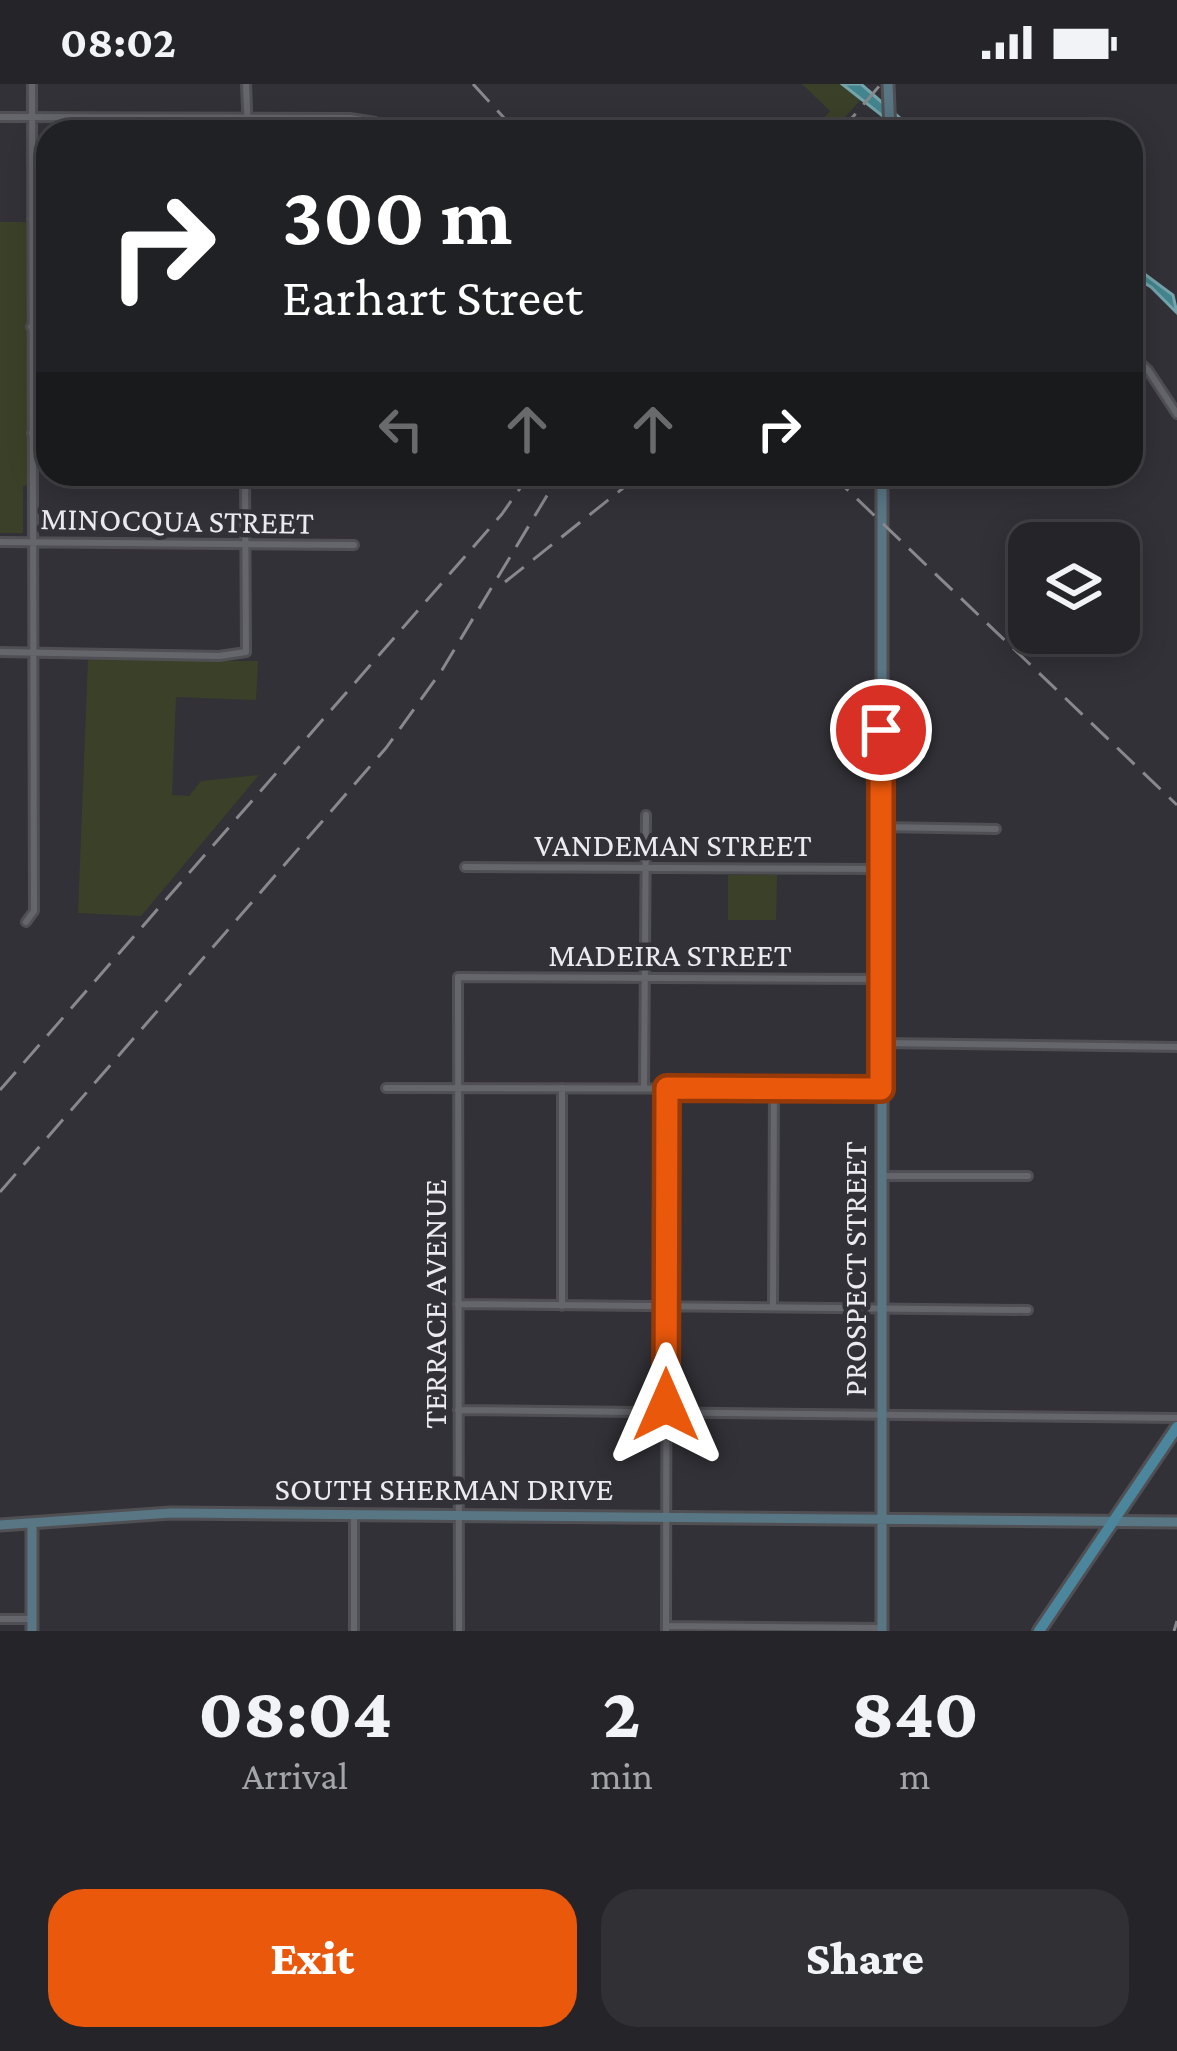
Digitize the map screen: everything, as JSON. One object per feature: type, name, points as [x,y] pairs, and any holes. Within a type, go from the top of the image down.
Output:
[{"type":"main road","points":[[888,84],[890,120]]},
{"type":"main road","name":"PROSPECT STREET","points":[[882,486],[882,1630]]},
{"type":"main road","points":[[1039,1631],[1177,1422]]},
{"type":"main road","name":"SOUTH SHERMAN DRIVE","points":[[0,1525],[155,1514],[1177,1522]]},
{"type":"main road","points":[[32,1523],[32,1625]]},
{"type":"street","points":[[26,922],[34,911],[32,84]]},
{"type":"street","points":[[246,84],[248,117]]},
{"type":"street","points":[[0,117],[366,120]]},
{"type":"street","points":[[31,326],[36,326]]},
{"type":"street","points":[[1143,366],[1177,415]]},
{"type":"street","points":[[0,652],[219,656],[246,652],[245,486]]},
{"type":"street","name":"MINOCQUA STREET","points":[[0,542],[354,545]]},
{"type":"street","points":[[644,1088],[646,815]]},
{"type":"street","points":[[881,827],[996,829]]},
{"type":"street","name":"VANDEMAN STREET","points":[[465,867],[882,869]]},
{"type":"street","name":"MADEIRA STREET","points":[[458,976],[881,979]]},
{"type":"street","name":"TERRACE AVENUE","points":[[458,976],[459,1631]]},
{"type":"street","points":[[881,1043],[1177,1047]]},
{"type":"street","points":[[386,1088],[881,1089]]},
{"type":"street","points":[[562,1088],[562,1306]]},
{"type":"street","points":[[667,1088],[666,1629],[882,1630]]},
{"type":"street","points":[[773,1088],[773,1308]]},
{"type":"street","points":[[881,1176],[1028,1176]]},
{"type":"street","points":[[458,1304],[1028,1310]]},
{"type":"street","points":[[458,1410],[1177,1422]]},
{"type":"street","points":[[354,1514],[354,1631]]},
{"type":"street","points":[[0,1619],[32,1625]]},
{"type":"green space","points":[[802,84],[842,84],[862,98],[843,120],[822,120],[830,111]]},
{"type":"green space","points":[[0,222],[26,222],[28,485],[23,486],[23,533],[0,533]]},
{"type":"green space","points":[[88,660],[258,661],[256,700],[176,697],[172,795],[189,796],[201,781],[259,775],[141,916],[78,913]]},
{"type":"green space","points":[[728,875],[777,875],[776,920],[728,920]]},
{"type":"water","points":[[842,84],[861,84],[902,120],[888,120]]},
{"type":"water","points":[[1143,273],[1173,295],[1177,313],[1143,282]]},
{"type":"railway","points":[[473,84],[506,120]]},
{"type":"railway","points":[[850,120],[881,84]]},
{"type":"railway","points":[[0,1090],[522,486]]},
{"type":"railway","points":[[0,1192],[386,748],[442,670],[553,486]]},
{"type":"railway","points":[[505,582],[626,486]]},
{"type":"railway","points":[[844,486],[1177,805]]},
{"type":"railway","points":[[1174,1631],[1177,1621]]},
{"type":"route","points":[[666,1405],[667,1088],[881,1089],[881,730]]}]
